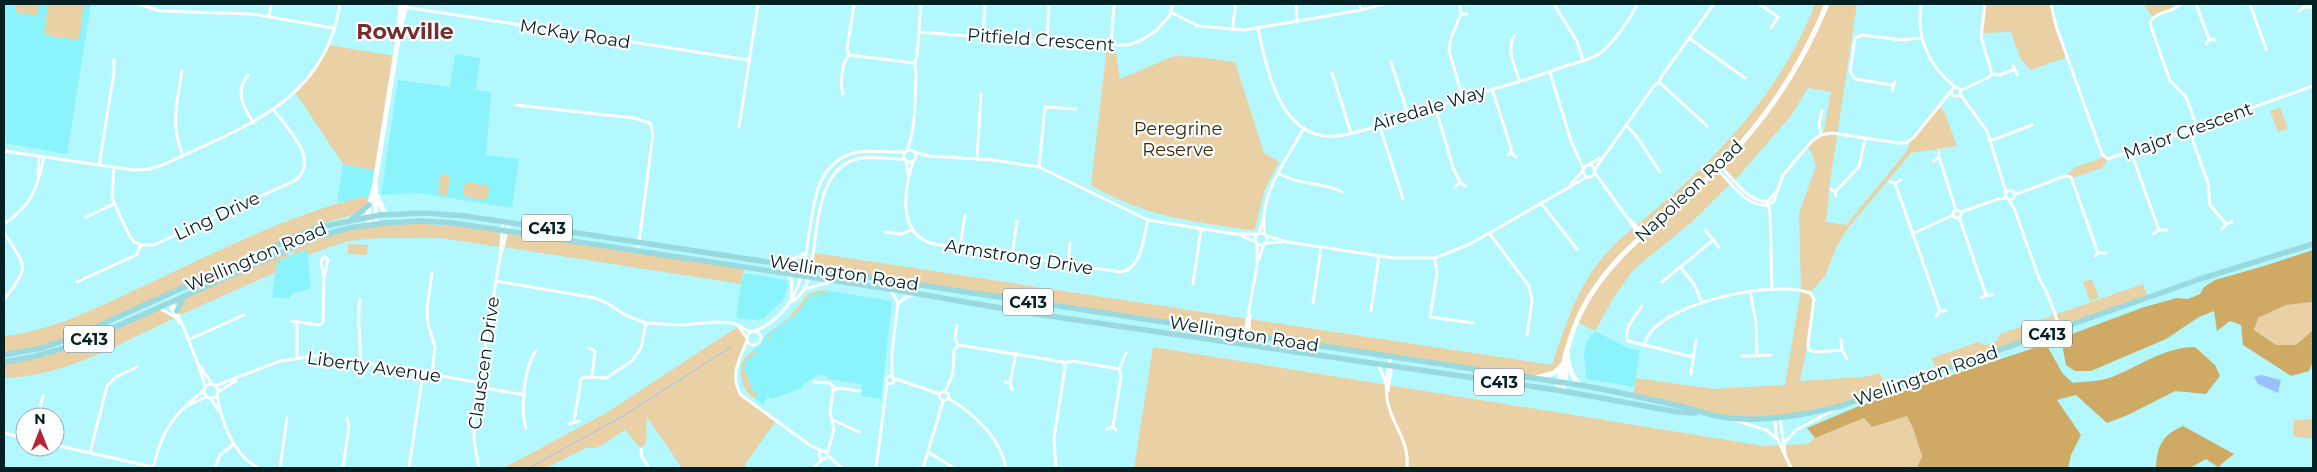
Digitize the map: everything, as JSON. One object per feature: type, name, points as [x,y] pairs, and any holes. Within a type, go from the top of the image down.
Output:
[{"type":"main road","name":"Napoleon Road","points":[[1560,390],[1567,352],[1580,315],[1591,294],[1616,261],[1642,235],[1719,168],[1752,131],[1777,97],[1804,53],[1827,4]]},
{"type":"main road","points":[[372,216],[375,184],[403,5]]},
{"type":"main road","points":[[373,225],[369,205],[375,184]]},
{"type":"main road","points":[[375,184],[378,204],[385,214]]},
{"type":"main road","points":[[352,219],[369,205]]},
{"type":"main road","name":"Wellington Road","points":[[4,355],[41,348],[69,339],[302,234],[352,219],[385,214],[445,214],[1562,382],[1630,394],[1730,418],[1778,418],[1841,406],[2200,279],[2313,244]]},
{"type":"main road","name":"Wellington Road","points":[[4,362],[32,357],[75,345],[305,241],[338,231],[373,225],[441,222],[505,230],[915,294],[1560,390],[1678,412],[1704,413]]},
{"type":"main road","points":[[302,234],[305,241]]},
{"type":"main road","points":[[167,294],[170,302]]},
{"type":"main road","points":[[176,314],[184,296]]},
{"type":"main road","points":[[1536,378],[1554,372],[1565,363],[1579,385]]},
{"type":"street","points":[[138,4],[160,11],[269,16],[334,28]]},
{"type":"street","points":[[269,16],[271,4]]},
{"type":"street","points":[[4,150],[134,170],[150,169],[183,156],[253,124],[274,110],[303,83],[323,53],[334,28],[340,4]]},
{"type":"street","points":[[739,127],[758,4]]},
{"type":"street","points":[[849,55],[847,49],[854,4]]},
{"type":"street","points":[[909,178],[905,160],[911,138],[916,76],[914,63],[921,4]]},
{"type":"street","points":[[982,37],[985,4]]},
{"type":"street","points":[[1047,40],[1049,4]]},
{"type":"street","points":[[1111,46],[1114,4]]},
{"type":"street","points":[[1173,4],[1172,13],[1198,26],[1232,30],[1258,30],[1384,4]]},
{"type":"street","points":[[1232,30],[1236,4]]},
{"type":"street","points":[[1296,4],[1297,22]]},
{"type":"street","points":[[1360,4],[1361,10]]},
{"type":"street","name":"Airedale Way","points":[[1258,30],[1281,105],[1289,117],[1315,134],[1329,136],[1351,133],[1436,108],[1520,80],[1550,73],[1556,69],[1598,54],[1607,47],[1637,4]]},
{"type":"street","points":[[1591,177],[1603,156],[1654,86],[1659,82],[1662,74],[1714,4]]},
{"type":"street","points":[[1759,4],[1778,17],[1771,28]]},
{"type":"street","points":[[1921,4],[1919,22],[1921,38],[1929,58],[1985,128],[2039,278],[2048,295],[2060,329]]},
{"type":"street","points":[[1984,4],[1981,37],[1992,74]]},
{"type":"street","name":"Major Crescent","points":[[2051,4],[2056,26],[2103,156],[2110,159],[2313,86]]},
{"type":"street","points":[[2181,4],[2176,8],[2155,16],[2150,24],[2170,81],[2186,97],[2197,127]]},
{"type":"street","points":[[2196,4],[2210,39]]},
{"type":"street","points":[[2250,4],[2266,49]]},
{"type":"street","name":"McKay Road","points":[[403,5],[749,60]]},
{"type":"street","points":[[2299,11],[2303,5],[2311,7]]},
{"type":"street","points":[[1460,6],[1461,14],[1449,48],[1463,98]]},
{"type":"street","points":[[1555,6],[1577,41],[1583,60]]},
{"type":"street","name":"Pitfield Crescent","points":[[919,32],[1030,41],[1047,40],[1111,46],[1127,45],[1146,38],[1160,27],[1172,13]]},
{"type":"street","points":[[1461,14],[1467,14]]},
{"type":"street","points":[[1892,91],[1894,83],[1852,76],[1850,72],[1855,38],[1862,34],[1900,40],[1921,38]]},
{"type":"street","points":[[1514,36],[1510,42],[1511,53],[1520,80]]},
{"type":"street","points":[[1689,38],[1745,78]]},
{"type":"street","points":[[2210,39],[2215,40]]},
{"type":"street","points":[[2206,44],[2210,39]]},
{"type":"street","points":[[2256,42],[2263,40]]},
{"type":"street","points":[[1505,41],[1510,42]]},
{"type":"street","points":[[849,55],[914,63]]},
{"type":"street","points":[[843,94],[841,86],[845,59],[849,55]]},
{"type":"street","points":[[99,165],[114,73],[114,59]]},
{"type":"street","points":[[1391,62],[1408,115]]},
{"type":"street","points":[[2013,65],[2013,70],[2017,75]]},
{"type":"street","points":[[1992,74],[2000,75],[2013,70]]},
{"type":"street","points":[[182,71],[174,125],[176,139],[183,156]]},
{"type":"street","points":[[1332,73],[1351,133]]},
{"type":"street","points":[[1550,73],[1577,155],[1586,176]]},
{"type":"street","points":[[1719,168],[1749,201],[1759,205],[1767,203],[1776,192],[1782,175],[1812,141],[1821,135],[1832,133],[1898,144],[1908,142],[1956,90],[1988,78],[1992,74]]},
{"type":"street","points":[[248,75],[241,85],[240,93],[241,101],[253,124]]},
{"type":"street","points":[[1659,82],[1707,126]]},
{"type":"street","points":[[1492,89],[1510,154],[1516,157]]},
{"type":"street","points":[[1955,96],[1956,90]]},
{"type":"street","points":[[1955,96],[1956,90]]},
{"type":"street","points":[[976,159],[981,94]]},
{"type":"street","points":[[1947,98],[1955,96],[1964,102]]},
{"type":"street","points":[[516,105],[644,120],[652,126],[653,139],[638,250]]},
{"type":"street","points":[[1039,167],[1045,107],[1076,109]]},
{"type":"street","points":[[1436,108],[1447,148],[1451,155],[1452,165],[1460,182],[1465,186]]},
{"type":"street","name":"Ling Drive","points":[[141,245],[154,245],[296,180],[302,174],[306,160],[304,154],[274,110]]},
{"type":"street","points":[[1821,135],[1819,127],[1822,111]]},
{"type":"street","points":[[1379,124],[1402,199]]},
{"type":"street","points":[[1626,125],[1638,137],[1660,172]]},
{"type":"street","points":[[1990,141],[2032,125]]},
{"type":"street","points":[[1246,344],[1257,264],[1256,242],[1269,192],[1304,128]]},
{"type":"street","points":[[2189,130],[2208,183],[2210,205],[2226,224]]},
{"type":"street","points":[[885,232],[901,234],[911,230],[906,210],[909,178],[916,156],[911,138]]},
{"type":"street","points":[[1831,190],[1836,194],[1860,164],[1865,138]]},
{"type":"street","points":[[790,304],[799,298],[805,289],[806,276],[804,268],[814,206],[819,186],[824,176],[836,163],[850,155],[869,151],[906,151],[929,156],[976,159],[1039,167],[1148,220],[1234,234],[1258,234],[1288,242],[1401,259],[1435,258],[1462,247],[1586,176],[1591,177],[1602,186],[1642,235]]},
{"type":"street","points":[[1940,152],[1939,157],[1956,210],[1954,215]]},
{"type":"street","points":[[2131,152],[2159,230]]},
{"type":"street","points":[[850,155],[852,161]]},
{"type":"street","points":[[1577,155],[1595,171],[1602,186]]},
{"type":"street","points":[[38,179],[39,156]]},
{"type":"street","points":[[842,468],[741,395],[735,375],[736,364],[747,339],[753,331],[763,328],[778,317],[790,304],[812,268],[821,208],[829,179],[837,170],[852,161],[866,158],[913,161],[929,156]]},
{"type":"street","points":[[1567,188],[1583,170],[1603,156]]},
{"type":"street","points":[[4,224],[23,210],[31,200],[44,157]]},
{"type":"street","points":[[1934,161],[1939,157]]},
{"type":"street","points":[[77,282],[136,255],[141,245],[134,242],[129,235],[114,204],[111,190],[114,168]]},
{"type":"street","points":[[1719,168],[1752,196],[1767,203]]},
{"type":"street","points":[[1278,173],[1295,182],[1334,188],[1342,192]]},
{"type":"street","points":[[1956,210],[1961,212],[2065,176],[2071,177],[2097,254],[2106,253]]},
{"type":"street","points":[[1890,182],[1895,183],[1901,180]]},
{"type":"street","points":[[1455,188],[1460,182]]},
{"type":"street","points":[[1895,183],[1940,312]]},
{"type":"street","points":[[1740,192],[1743,189]]},
{"type":"street","points":[[1749,201],[1752,196]]},
{"type":"street","points":[[1541,202],[1577,249]]},
{"type":"street","points":[[1767,203],[1772,290]]},
{"type":"street","points":[[86,217],[114,204]]},
{"type":"street","points":[[814,206],[821,208]]},
{"type":"street","points":[[1961,212],[1959,218],[1986,295]]},
{"type":"street","points":[[960,248],[965,215]]},
{"type":"street","points":[[1912,234],[1938,220],[1954,215],[1959,218]]},
{"type":"street","points":[[1257,264],[1265,244],[1264,217]]},
{"type":"street","points":[[1012,256],[1017,220]]},
{"type":"street","name":"Armstrong Drive","points":[[911,230],[919,238],[927,242],[1121,272],[1130,270],[1138,260],[1148,220]]},
{"type":"street","points":[[505,230],[506,222]]},
{"type":"street","name":"Clauscen Drive","points":[[479,468],[474,431],[479,385],[506,222]]},
{"type":"street","points":[[2222,229],[2226,224],[2232,222]]},
{"type":"street","points":[[1193,284],[1201,229]]},
{"type":"street","name":"Clauscen Drive","points":[[500,257],[505,230]]},
{"type":"street","points":[[1705,230],[1712,241],[1719,247]]},
{"type":"street","points":[[2153,234],[2159,230],[2167,230]]},
{"type":"street","points":[[4,232],[20,258],[23,268],[21,278],[4,300]]},
{"type":"street","points":[[1489,233],[1529,286],[1532,301],[1527,335]]},
{"type":"street","points":[[1234,234],[1265,244],[1288,242]]},
{"type":"street","points":[[809,239],[816,240]]},
{"type":"street","points":[[1662,282],[1712,241]]},
{"type":"street","points":[[1068,264],[1070,243]]},
{"type":"street","points":[[1313,303],[1321,247]]},
{"type":"street","points":[[780,264],[807,252]]},
{"type":"street","points":[[292,321],[323,323],[324,278],[321,260],[325,256],[328,260],[324,278]]},
{"type":"street","points":[[1371,311],[1380,256]]},
{"type":"street","points":[[1435,258],[1437,274],[1430,317],[1473,323]]},
{"type":"street","points":[[1681,268],[1695,286],[1702,303]]},
{"type":"street","points":[[432,273],[427,308],[428,324],[435,347],[432,374]]},
{"type":"street","points":[[787,273],[792,281],[790,304]]},
{"type":"street","points":[[496,281],[595,298],[607,303],[625,315],[646,323],[683,325],[716,322],[733,323],[753,331],[761,338]]},
{"type":"street","points":[[805,289],[832,281]]},
{"type":"street","points":[[876,468],[890,380],[898,303],[890,289]]},
{"type":"street","points":[[1644,346],[1647,337],[1676,314],[1702,303],[1732,294],[1772,290],[1810,293],[1814,301],[1808,343],[1809,350],[1817,352],[1842,350]]},
{"type":"street","points":[[1750,291],[1756,322],[1757,356]]},
{"type":"street","points":[[898,303],[906,296],[915,294]]},
{"type":"street","points":[[1982,298],[1986,295],[1992,295]]},
{"type":"street","points":[[360,300],[358,317],[361,345],[360,362]]},
{"type":"street","points":[[170,302],[196,359],[206,398]]},
{"type":"street","points":[[170,302],[181,325]]},
{"type":"street","points":[[1642,306],[1628,328],[1626,337],[1632,344],[1693,357]]},
{"type":"street","points":[[157,308],[176,314]]},
{"type":"street","points":[[1633,309],[1639,312]]},
{"type":"street","points":[[1936,316],[1940,312],[1946,311]]},
{"type":"street","points":[[188,340],[244,315]]},
{"type":"street","points":[[297,357],[298,322]]},
{"type":"street","points":[[574,422],[579,382],[584,377],[606,378],[634,359],[641,348],[646,323]]},
{"type":"street","points":[[957,325],[955,338],[958,345]]},
{"type":"street","points":[[739,326],[754,346]]},
{"type":"street","points":[[742,353],[759,343],[763,328]]},
{"type":"street","points":[[1841,339],[1842,350],[1847,359]]},
{"type":"street","points":[[1691,374],[1696,340]]},
{"type":"street","points":[[958,345],[1058,359],[1065,363],[1074,361],[1119,370]]},
{"type":"street","points":[[958,345],[954,350],[953,373],[946,392],[948,398],[968,412],[989,432],[999,447],[1006,468]]},
{"type":"street","points":[[589,348],[595,351],[592,376]]},
{"type":"street","points":[[526,428],[523,414],[525,395],[530,361],[536,351]]},
{"type":"street","points":[[1113,427],[1121,376],[1119,370],[1126,352]]},
{"type":"street","points":[[1012,390],[1010,383],[1016,353]]},
{"type":"street","points":[[1742,356],[1771,355]]},
{"type":"street","name":"Liberty Avenue","points":[[204,389],[241,378],[275,363],[297,357],[320,356],[423,372],[525,395]]},
{"type":"street","points":[[1386,384],[1392,357]]},
{"type":"street","points":[[196,359],[214,385],[221,413],[234,444],[244,458],[259,468]]},
{"type":"street","points":[[1056,468],[1054,439],[1065,363]]},
{"type":"street","points":[[1378,364],[1386,384],[1389,408],[1406,443],[1407,468]]},
{"type":"street","points":[[1388,394],[1390,366]]},
{"type":"street","points":[[90,453],[107,386],[116,377],[138,367]]},
{"type":"street","points":[[409,468],[423,372]]},
{"type":"street","name":"Liberty Avenue","points":[[211,399],[241,378]]},
{"type":"street","points":[[890,380],[940,394],[946,392]]},
{"type":"street","points":[[814,382],[829,383],[835,388],[860,391]]},
{"type":"street","points":[[1005,382],[1010,383]]},
{"type":"street","points":[[813,468],[834,436],[830,409],[835,388]]},
{"type":"street","points":[[65,447],[153,468],[163,434],[182,408],[204,389]]},
{"type":"street","points":[[940,394],[940,398],[943,401]]},
{"type":"street","points":[[40,407],[43,396]]},
{"type":"street","points":[[182,408],[206,398],[211,399],[221,413]]},
{"type":"street","points":[[923,468],[943,401],[948,398]]},
{"type":"street","points":[[1785,442],[1793,432],[1841,406]]},
{"type":"street","points":[[280,468],[287,418]]},
{"type":"street","points":[[343,468],[349,426],[347,418]]},
{"type":"street","points":[[1730,418],[1766,430],[1778,440],[1791,468]]},
{"type":"street","points":[[1778,418],[1778,440]]},
{"type":"street","points":[[1778,418],[1785,442],[1786,456]]},
{"type":"street","points":[[833,420],[859,432]]},
{"type":"street","points":[[569,424],[579,422]]},
{"type":"street","points":[[1107,429],[1113,427]]},
{"type":"street","points":[[1113,427],[1116,430]]},
{"type":"street","points":[[216,468],[220,455],[234,444]]},
{"type":"street","points":[[641,449],[642,457],[649,468]]},
{"type":"street","points":[[928,452],[954,468]]},
{"type":"shaded area","points":[[4,4],[91,4],[67,154],[4,143]]},
{"type":"shaded area","points":[[455,54],[480,58],[476,90],[491,92],[486,155],[519,159],[512,208],[420,193],[381,195],[398,80],[450,87]]},
{"type":"shaded area","points":[[343,164],[377,171],[370,197],[337,203]]},
{"type":"shaded area","points":[[308,249],[310,289],[293,293],[289,299],[272,297],[277,261]]},
{"type":"shaded area","points":[[2313,250],[2313,302],[2286,305],[2258,318],[2254,330],[2276,345],[2296,345],[2313,330],[2313,362],[2309,371],[2291,376],[2243,345],[2241,325],[2230,321],[2217,331],[2214,311],[2199,317],[2166,339],[2091,371],[2075,371],[2066,365],[2062,344],[2064,337],[2144,307],[2177,298],[2188,299],[2200,294],[2204,287],[2215,280]]},
{"type":"shaded area","points":[[743,273],[786,280],[788,285],[784,299],[764,318],[755,320],[736,318]]},
{"type":"shaded area","points":[[830,291],[892,301],[881,399],[861,396],[862,384],[827,379],[827,376],[819,375],[804,383],[802,388],[772,399],[768,397],[763,405],[750,395],[742,384],[741,371],[744,361],[767,334],[790,317],[810,294]]},
{"type":"shaded area","points":[[1595,331],[1628,348],[1640,350],[1634,387],[1587,379],[1584,355],[1587,341]]},
{"type":"shaded area","points":[[2046,344],[2063,374],[2073,383],[2107,379],[2173,350],[2195,347],[2215,365],[2220,376],[2206,394],[2175,391],[2128,415],[2107,423],[2076,395],[2057,400],[2081,435],[2071,455],[2068,468],[1917,468],[1922,456],[1907,416],[1872,427],[1864,418],[1815,438],[1807,428],[1859,406]]},
{"type":"shaded area","points":[[2261,375],[2281,380],[2278,393],[2258,384],[2254,377]]},
{"type":"shaded area","points":[[2183,426],[2234,454],[2218,467],[2206,459],[2190,468],[2156,468],[2159,447],[2165,437]]},
{"type":"green space","points":[[16,4],[39,4],[37,16],[15,12]]},
{"type":"green space","points":[[48,4],[84,4],[79,40],[50,36],[44,33]]},
{"type":"green space","points":[[1815,4],[1857,4],[1828,196],[1826,222],[1846,225],[1907,151],[1910,141],[1940,107],[1945,113],[1957,146],[1911,153],[1848,228],[1836,248],[1825,276],[1810,293],[1813,296],[1808,343],[1800,381],[1864,377],[1880,373],[1887,390],[1802,415],[1730,418],[1633,395],[1636,378],[1713,389],[1785,385],[1801,290],[1799,213],[1816,166],[1811,151],[1807,147],[1823,134],[1831,92],[1808,88],[1790,117],[1735,180],[1721,166],[1717,169],[1731,183],[1693,221],[1633,270],[1614,297],[1595,331],[1577,322],[1559,369],[1535,379],[1250,335],[1249,319],[1552,365],[1573,307],[1591,273],[1616,243],[1633,228],[1640,236],[1644,234],[1637,225],[1692,177],[1741,126],[1782,69],[1800,38]]},
{"type":"green space","points":[[1985,4],[2051,4],[2067,57],[2031,70],[2021,60],[2011,32],[1981,33]]},
{"type":"green space","points":[[2143,4],[2172,4],[2174,9],[2153,17]]},
{"type":"green space","points":[[327,45],[395,56],[377,171],[343,164],[295,92],[315,67]]},
{"type":"green space","name":"Peregrine Reserve","points":[[1107,46],[1115,46],[1120,79],[1174,56],[1235,62],[1264,153],[1279,162],[1265,189],[1255,229],[1228,227],[1149,211],[1111,196],[1091,185]]},
{"type":"green space","points":[[2280,108],[2288,129],[2278,132],[2270,111]]},
{"type":"green space","points":[[2104,157],[2108,159],[2102,168],[2072,178],[2067,175],[2074,168]]},
{"type":"green space","points":[[441,174],[450,176],[447,195],[438,194]]},
{"type":"green space","points":[[468,182],[487,186],[489,190],[487,198],[482,200],[464,196],[463,187]]},
{"type":"green space","points":[[370,197],[369,205],[349,216],[326,222],[69,339],[4,355],[4,336],[38,330],[71,319],[275,226],[333,205]]},
{"type":"green space","points":[[401,222],[502,230],[500,247],[440,238],[383,238],[347,241],[308,255],[308,249],[292,255],[294,249],[326,237],[331,233]]},
{"type":"green space","points":[[508,231],[744,267],[741,284],[503,247]]},
{"type":"green space","points":[[348,244],[368,245],[367,255],[348,254]]},
{"type":"green space","points":[[285,250],[290,256],[277,261],[276,272],[178,316],[184,296]]},
{"type":"green space","points":[[815,253],[1248,319],[1244,334],[812,269]]},
{"type":"green space","points":[[2092,279],[2099,298],[2090,301],[2083,282]]},
{"type":"green space","points":[[2143,284],[2148,297],[1937,373],[1932,358],[1978,342],[1986,345],[1997,341],[2000,334]]},
{"type":"green space","points":[[826,290],[828,295],[826,292],[810,295],[796,314],[768,335],[770,338],[768,341],[767,335],[789,318],[809,293]]},
{"type":"green space","points":[[2313,302],[2313,330],[2296,345],[2276,345],[2254,330],[2258,318],[2286,305]]},
{"type":"green space","points":[[157,308],[175,318],[92,357],[70,365],[49,372],[4,378],[4,361],[54,352]]},
{"type":"green space","points":[[739,326],[746,337],[735,378],[741,395],[776,421],[746,463],[745,468],[682,468],[647,417],[646,443],[641,449],[625,430],[597,448],[586,448],[546,468],[504,468],[606,413]]},
{"type":"green space","points":[[1153,347],[1764,446],[1808,444],[1815,438],[1864,418],[1872,427],[1907,416],[1922,456],[1917,468],[1134,468]]},
{"type":"green space","points":[[758,351],[760,353],[756,352],[744,362],[746,365],[743,367],[754,394],[757,393],[758,395],[754,398],[744,387],[741,372],[745,358],[750,353]]},
{"type":"green space","points":[[2313,419],[2313,439],[2293,436],[2294,420]]},
{"type":"waterway","points":[[529,468],[623,416],[731,347]]},
{"type":"district","name":"Rowville","points":[[405,31]]}]
